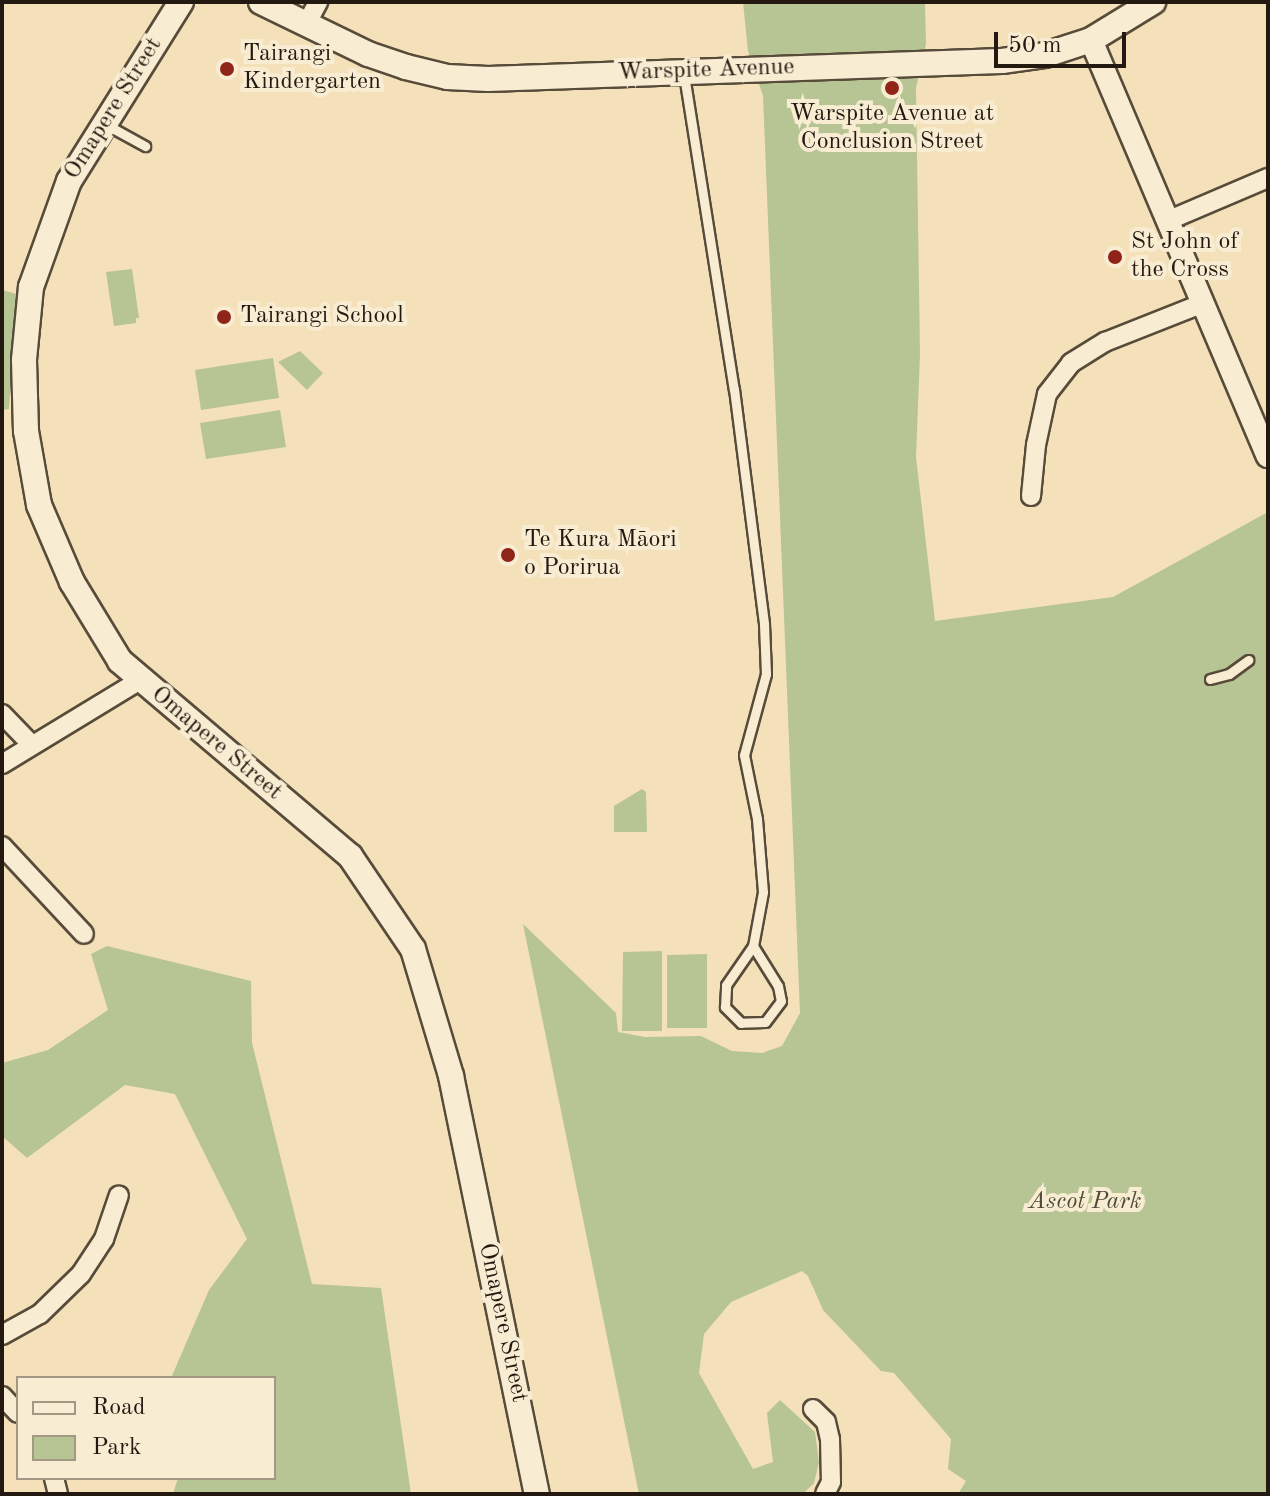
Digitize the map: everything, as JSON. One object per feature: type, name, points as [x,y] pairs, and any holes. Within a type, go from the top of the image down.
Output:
[{"type":"main road","name":"Omapere Street","points":[[181,2],[69,181],[31,287],[24,360],[26,431],[39,505],[72,582],[120,661],[350,856],[413,949],[451,1076],[537,1494]]},
{"type":"main road","name":"Warspite Avenue","points":[[261,2],[313,12],[368,54],[447,77],[1002,61],[1045,55],[1091,40],[1153,2]]},
{"type":"street","points":[[1091,40],[1268,456]]},
{"type":"street","points":[[1167,221],[1268,178]]},
{"type":"street","points":[[1031,496],[1036,445],[1047,394],[1071,363],[1105,342],[1201,304]]},
{"type":"street","points":[[2,764],[140,680]]},
{"type":"street","points":[[2,714],[31,744]]},
{"type":"street","points":[[2,846],[84,934]]},
{"type":"street","points":[[2,1335],[40,1314],[81,1274],[104,1239],[119,1195]]},
{"type":"street","points":[[2,1396],[16,1411]]},
{"type":"street","points":[[813,1409],[826,1422],[830,1439],[831,1482],[825,1494]]},
{"type":"lane","points":[[684,72],[734,389],[764,624],[766,674],[744,755],[757,819],[763,892],[753,946],[726,985],[725,1007],[741,1023],[765,1022],[781,1001],[778,986],[753,946]]},
{"type":"lane","points":[[105,124],[145,146]]},
{"type":"lane","points":[[1210,679],[1229,674],[1248,660]]},
{"type":"green space","name":"Ascot Park","points":[[743,2],[925,2],[926,44],[916,88],[920,354],[916,457],[935,621],[1113,597],[1268,512],[1268,1494],[958,1494],[966,1481],[948,1469],[951,1439],[894,1373],[881,1371],[823,1310],[808,1276],[802,1271],[731,1302],[704,1334],[699,1373],[753,1469],[773,1462],[767,1413],[780,1400],[815,1432],[819,1462],[814,1483],[803,1494],[639,1494],[523,924],[616,1013],[618,1032],[645,1037],[701,1036],[732,1051],[762,1053],[782,1046],[800,1013],[763,96],[748,51]]},
{"type":"green space","points":[[132,269],[139,318],[136,318],[136,323],[114,326],[106,272]]},
{"type":"green space","points":[[2,290],[17,294],[9,409],[2,410]]},
{"type":"green space","points":[[300,351],[323,373],[307,390],[278,362]]},
{"type":"green space","points":[[273,358],[279,398],[201,410],[195,370]]},
{"type":"green space","points":[[280,410],[286,447],[206,459],[200,423]]},
{"type":"green space","points":[[642,789],[646,792],[647,832],[614,832],[614,806]]},
{"type":"green space","points":[[107,946],[251,981],[252,1043],[312,1284],[381,1288],[411,1494],[173,1494],[177,1480],[276,1480],[276,1376],[172,1376],[209,1290],[247,1239],[175,1094],[125,1085],[27,1158],[2,1136],[2,1063],[48,1050],[108,1010],[91,954]]},
{"type":"green space","points":[[662,951],[662,1031],[622,1031],[623,952]]},
{"type":"green space","points":[[707,954],[707,1028],[667,1028],[667,955]]},
{"type":"place","name":"Tairangi Kindergarten","points":[[227,69]]},
{"type":"place","name":"Warspite Avenue at Conclusion Street","points":[[892,88]]},
{"type":"place","name":"St John of the Cross","points":[[1115,257]]},
{"type":"place","name":"Tairangi School","points":[[224,317]]},
{"type":"place","name":"Te Kura Māori o Porirua","points":[[508,555]]}]
